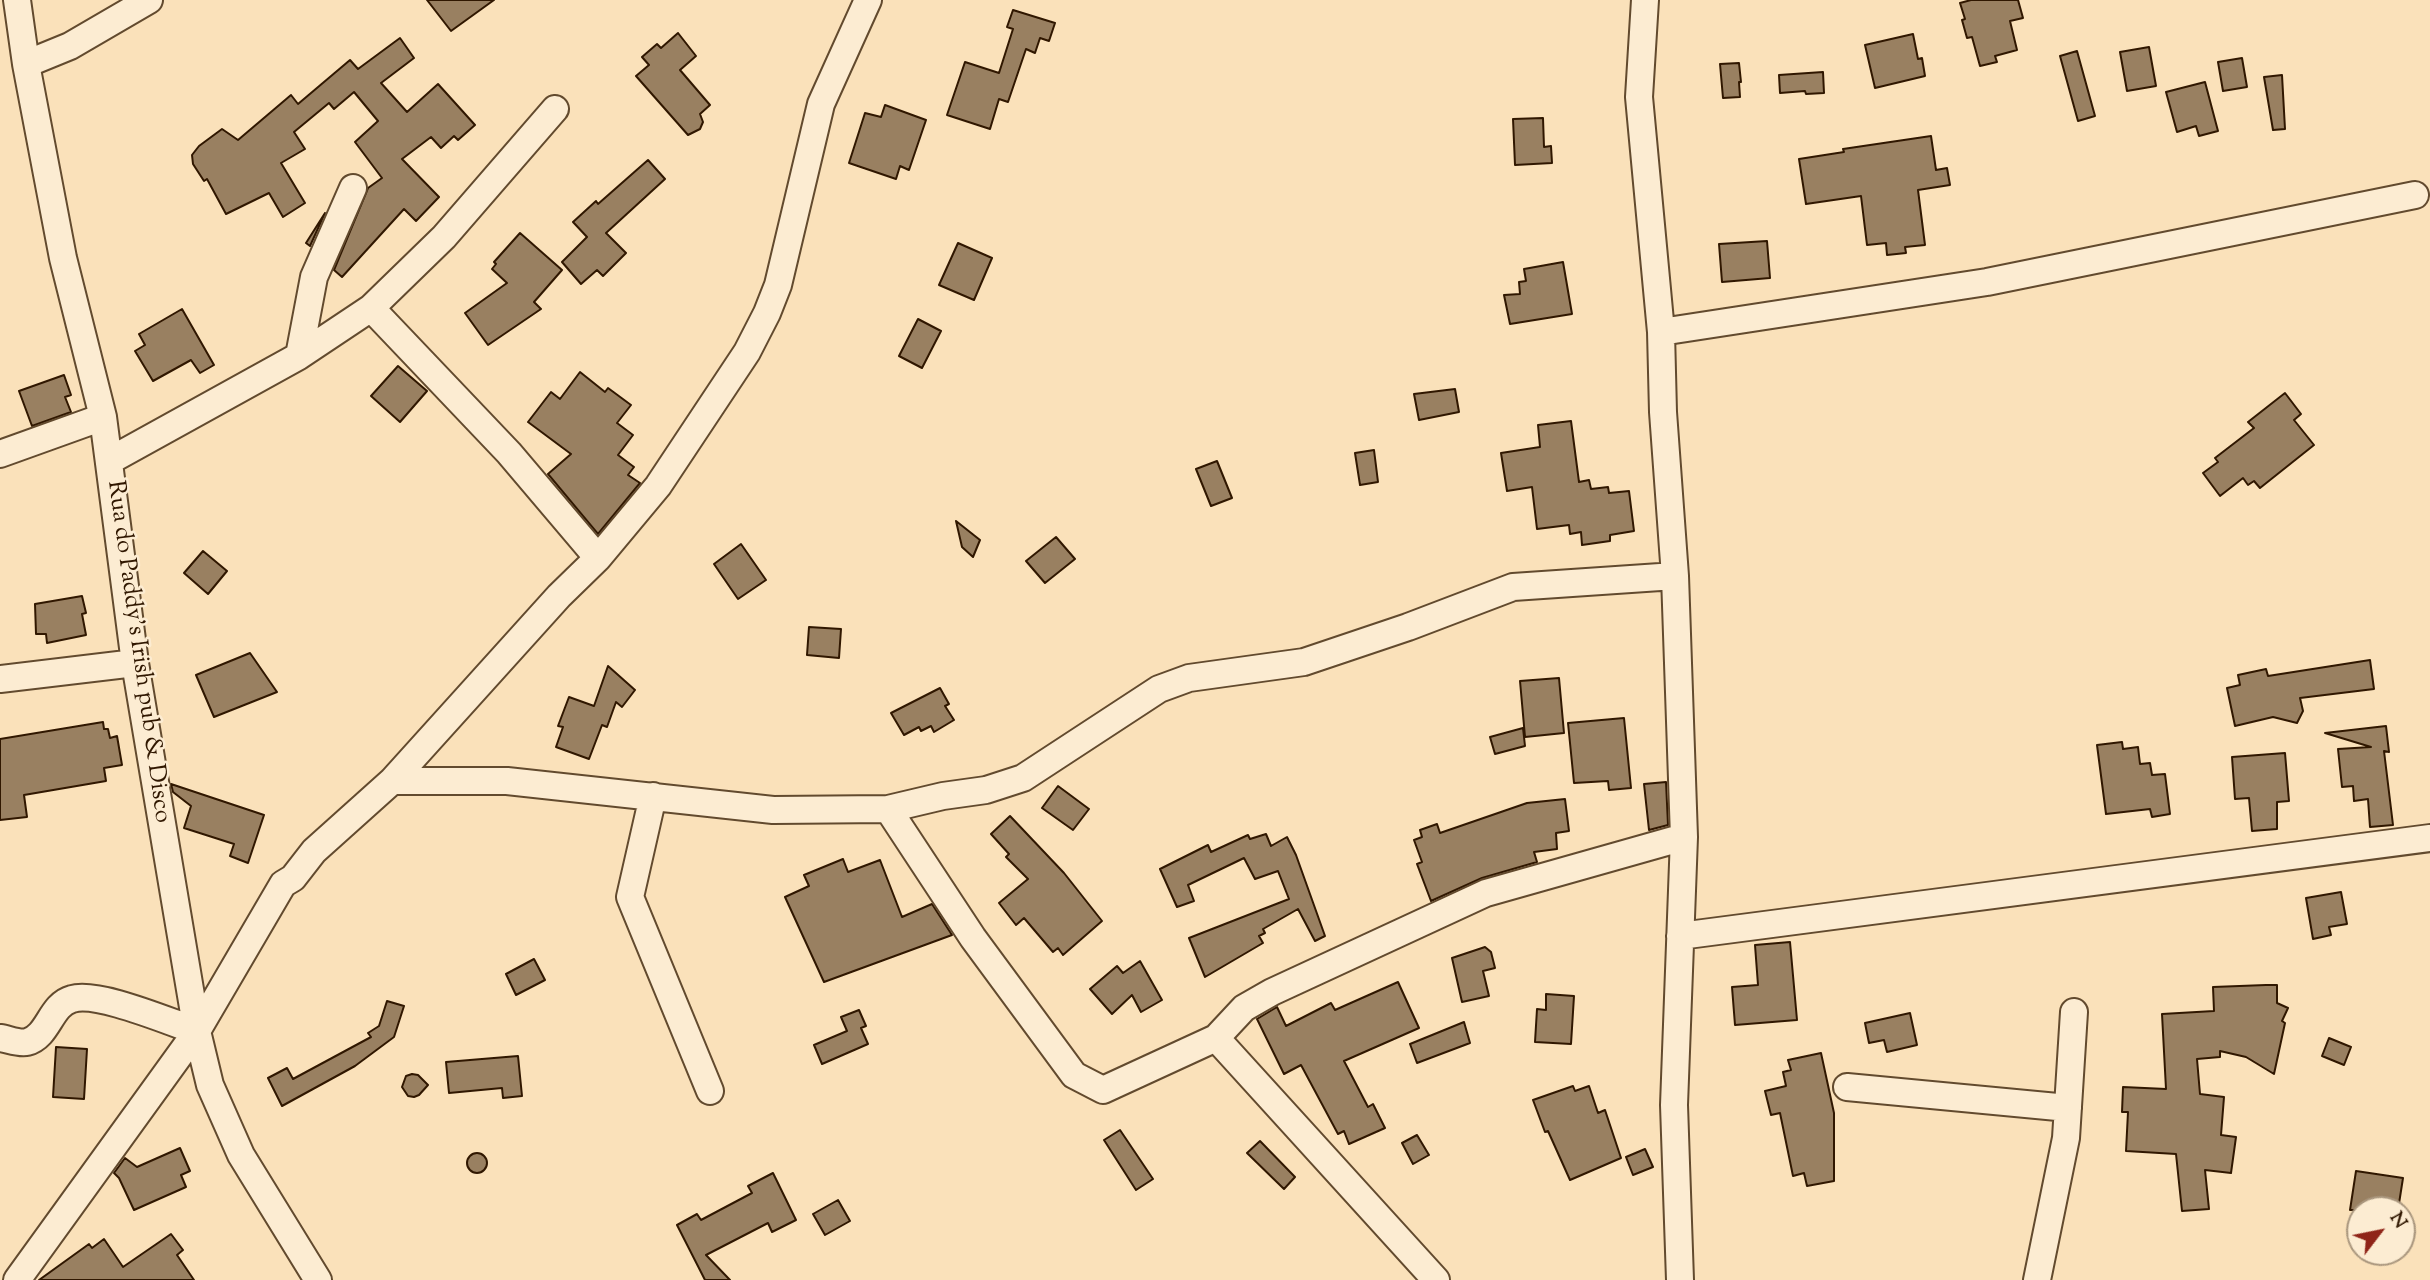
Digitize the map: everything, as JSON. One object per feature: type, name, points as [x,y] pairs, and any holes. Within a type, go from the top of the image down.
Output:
[{"type":"street","name":"Rua do Paddy's Irish pub & Disco","points":[[17,0],[26,64],[64,258],[103,417],[135,663],[197,1031],[210,1085],[241,1155],[318,1280]]},
{"type":"street","points":[[26,64],[70,46],[149,0]]},
{"type":"street","points":[[17,1280],[197,1031],[283,884],[293,878],[314,851],[392,781],[559,596],[597,558],[658,486],[747,352],[768,313],[789,242],[821,104],[868,0]]},
{"type":"street","points":[[1646,0],[1639,97],[1661,332],[1662,412],[1675,576],[1684,837],[1674,1105],[1680,1280]]},
{"type":"street","points":[[109,461],[299,356],[371,308],[444,237],[555,109]]},
{"type":"street","points":[[299,356],[314,277],[353,188]]},
{"type":"street","points":[[1661,332],[1987,282],[2415,195]]},
{"type":"street","points":[[371,308],[509,453],[597,558]]},
{"type":"street","points":[[0,454],[103,417]]},
{"type":"street","points":[[392,781],[508,781],[773,810],[888,809],[943,796],[986,790],[1023,779],[1160,689],[1189,678],[1304,662],[1408,627],[1513,587],[1675,576]]},
{"type":"street","points":[[0,679],[135,663]]},
{"type":"street","points":[[653,796],[630,897],[710,1091]]},
{"type":"street","points":[[888,809],[973,938],[1074,1075],[1103,1090],[1216,1038],[1244,1008],[1272,992],[1486,894],[1684,837]]},
{"type":"street","points":[[1680,936],[2430,838]]},
{"type":"street","points":[[0,1038],[25,1043],[39,1036],[60,1003],[74,998],[94,997],[197,1031]]},
{"type":"street","points":[[2037,1280],[2066,1138],[2074,1012]]},
{"type":"street","points":[[1216,1038],[1436,1280]]},
{"type":"street","points":[[1847,1087],[2068,1108]]},
{"type":"building","points":[[427,0],[494,0],[451,31]]},
{"type":"building","points":[[1971,0],[2018,0],[2023,18],[2010,21],[2017,50],[1995,56],[1997,62],[1980,66],[1972,37],[1967,38],[1962,20],[1965,19],[1960,3]]},
{"type":"building","points":[[1013,10],[1055,23],[1049,41],[1040,38],[1035,53],[1026,49],[1008,102],[999,99],[990,129],[947,115],[965,62],[999,73],[1013,29],[1007,27]]},
{"type":"building","points":[[678,33],[696,56],[680,70],[710,105],[700,114],[703,122],[700,129],[688,135],[636,76],[649,65],[642,57],[657,44],[661,48]]},
{"type":"building","points":[[1913,34],[1925,76],[1875,88],[1865,45]]},
{"type":"building","points":[[400,38],[414,58],[381,83],[407,112],[438,84],[475,125],[458,140],[454,136],[441,148],[431,137],[402,159],[439,197],[416,221],[404,209],[342,277],[334,270],[368,188],[382,178],[355,142],[378,121],[354,92],[334,109],[329,103],[294,132],[305,149],[281,163],[305,203],[283,217],[269,193],[226,214],[207,179],[204,181],[193,164],[192,155],[199,146],[222,129],[238,140],[291,95],[298,104],[350,60],[358,69]]},
{"type":"building","points":[[2149,47],[2156,86],[2127,91],[2120,52]]},
{"type":"building","points":[[2077,51],[2095,116],[2078,121],[2060,56]]},
{"type":"building","points":[[2242,58],[2247,87],[2223,91],[2218,62]]},
{"type":"building","points":[[1739,63],[1740,97],[1723,98],[1720,64]]},
{"type":"building","points":[[1823,72],[1824,93],[1780,93],[1779,75]]},
{"type":"building","points":[[2282,75],[2285,129],[2273,130],[2264,77]]},
{"type":"building","points":[[2205,82],[2218,131],[2199,136],[2196,126],[2177,132],[2166,92]]},
{"type":"building","points":[[885,105],[926,120],[909,170],[900,166],[896,179],[849,163],[865,113],[881,117]]},
{"type":"building","points":[[1543,118],[1544,147],[1551,146],[1552,163],[1515,165],[1513,119]]},
{"type":"building","points":[[1931,136],[1936,170],[1947,168],[1950,185],[1918,190],[1925,245],[1905,247],[1906,253],[1887,255],[1886,243],[1867,245],[1861,196],[1806,204],[1799,159],[1844,152],[1843,149]]},
{"type":"building","points":[[648,160],[665,179],[606,233],[626,253],[603,276],[597,270],[581,284],[562,262],[587,237],[573,222]]},
{"type":"building","points":[[325,213],[310,246],[306,243]]},
{"type":"building","points":[[520,233],[562,270],[534,302],[541,309],[488,345],[465,313],[507,283],[492,269],[496,264],[494,262]]},
{"type":"building","points":[[1767,241],[1770,278],[1722,282],[1719,244]]},
{"type":"building","points":[[958,243],[992,258],[974,300],[939,285]]},
{"type":"building","points":[[1563,262],[1572,314],[1510,324],[1504,295],[1520,294],[1519,282],[1526,281],[1524,269]]},
{"type":"building","points":[[182,309],[214,365],[200,373],[191,360],[153,381],[135,351],[145,345],[139,334]]},
{"type":"building","points":[[918,319],[941,331],[922,368],[899,356]]},
{"type":"building","points":[[398,366],[427,391],[400,422],[371,396]]},
{"type":"building","points":[[580,372],[605,392],[608,388],[631,405],[617,423],[633,435],[618,455],[634,467],[628,475],[640,483],[598,534],[548,474],[571,454],[528,422],[551,392],[560,399]]},
{"type":"building","points":[[64,375],[71,395],[65,397],[71,412],[32,426],[19,391]]},
{"type":"building","points":[[1455,389],[1459,412],[1419,420],[1414,394]]},
{"type":"building","points":[[2285,393],[2301,414],[2294,420],[2314,445],[2260,488],[2254,481],[2248,485],[2243,478],[2220,496],[2203,473],[2218,462],[2215,458],[2254,428],[2248,422]]},
{"type":"building","points":[[1571,421],[1579,482],[1589,480],[1591,489],[1608,487],[1609,493],[1629,491],[1634,531],[1610,535],[1610,541],[1582,545],[1581,532],[1570,534],[1569,525],[1537,529],[1532,487],[1507,491],[1501,453],[1540,447],[1538,425]]},
{"type":"building","points":[[1374,450],[1378,482],[1360,485],[1355,453]]},
{"type":"building","points":[[1217,461],[1232,498],[1211,506],[1196,469]]},
{"type":"building","points":[[956,521],[980,540],[973,557],[962,547]]},
{"type":"building","points":[[1056,537],[1075,559],[1045,583],[1026,561]]},
{"type":"building","points":[[741,544],[766,580],[738,599],[714,564]]},
{"type":"building","points":[[203,551],[227,571],[208,594],[184,573]]},
{"type":"building","points":[[82,596],[86,613],[82,614],[86,635],[47,643],[46,634],[36,634],[35,604]]},
{"type":"building","points":[[809,627],[841,629],[839,658],[807,655]]},
{"type":"building","points":[[250,653],[277,692],[214,717],[196,675]]},
{"type":"building","points":[[2370,660],[2374,689],[2300,698],[2303,711],[2297,723],[2273,717],[2235,726],[2227,688],[2240,685],[2238,675],[2266,669],[2268,676]]},
{"type":"building","points":[[608,666],[635,690],[622,707],[616,702],[607,727],[602,725],[589,759],[556,747],[563,727],[558,726],[569,697],[594,706]]},
{"type":"building","points":[[1559,678],[1564,733],[1525,737],[1520,681]]},
{"type":"building","points":[[940,688],[949,704],[945,706],[954,720],[934,732],[931,726],[921,731],[919,727],[904,735],[891,713]]},
{"type":"building","points":[[1624,718],[1631,788],[1609,790],[1608,781],[1574,783],[1568,723]]},
{"type":"building","points":[[103,722],[110,738],[117,736],[122,765],[104,768],[106,781],[24,795],[27,817],[0,820],[0,739]]},
{"type":"building","points":[[2386,726],[2389,752],[2384,751],[2393,825],[2370,827],[2368,799],[2354,801],[2353,786],[2342,787],[2338,749],[2371,747],[2325,733]]},
{"type":"building","points":[[1523,728],[1525,746],[1495,754],[1490,737]]},
{"type":"building","points":[[2122,742],[2123,749],[2138,747],[2140,764],[2150,763],[2152,775],[2165,774],[2170,814],[2152,817],[2150,809],[2106,814],[2097,745]]},
{"type":"building","points":[[2285,753],[2289,801],[2277,802],[2277,829],[2252,831],[2249,798],[2235,799],[2232,757]]},
{"type":"building","points":[[1666,782],[1668,825],[1649,830],[1644,784]]},
{"type":"building","points":[[171,784],[264,815],[248,863],[230,856],[234,844],[184,828],[191,806],[173,792]]},
{"type":"building","points":[[1058,786],[1089,809],[1073,830],[1042,808]]},
{"type":"building","points":[[1565,799],[1569,831],[1556,833],[1557,849],[1534,852],[1537,862],[1482,878],[1431,901],[1417,864],[1422,862],[1414,840],[1422,837],[1420,830],[1437,824],[1440,833],[1527,803]]},
{"type":"building","points":[[1010,816],[1064,873],[1102,921],[1063,955],[1058,948],[1053,952],[1024,918],[1016,925],[999,903],[1028,879],[1006,857],[1009,854],[991,834]]},
{"type":"building","points":[[1266,834],[1271,846],[1287,837],[1325,936],[1315,941],[1298,909],[1263,929],[1265,933],[1259,936],[1263,943],[1205,977],[1189,938],[1289,899],[1278,871],[1255,879],[1244,858],[1188,885],[1194,901],[1177,907],[1160,869],[1208,845],[1211,852],[1248,835],[1250,839]]},
{"type":"building","points":[[843,859],[848,872],[880,860],[902,917],[932,904],[952,935],[824,982],[785,897],[809,886],[804,875]]},
{"type":"building","points":[[2341,892],[2347,924],[2329,927],[2331,935],[2313,939],[2306,898]]},
{"type":"building","points":[[1790,942],[1797,1020],[1735,1025],[1732,987],[1758,985],[1755,945]]},
{"type":"building","points":[[1485,947],[1491,952],[1495,968],[1483,971],[1489,996],[1462,1002],[1452,958]]},
{"type":"building","points":[[534,959],[545,980],[516,995],[506,974]]},
{"type":"building","points":[[1140,961],[1162,1000],[1141,1012],[1132,995],[1112,1014],[1090,989],[1117,966],[1123,973]]},
{"type":"building","points":[[1398,982],[1419,1028],[1344,1061],[1368,1107],[1373,1104],[1385,1128],[1349,1144],[1344,1131],[1338,1134],[1301,1065],[1284,1074],[1257,1019],[1277,1007],[1286,1026],[1331,1003],[1335,1010]]},
{"type":"building","points":[[2277,985],[2277,1003],[2288,1008],[2282,1021],[2285,1023],[2274,1074],[2246,1057],[2220,1051],[2220,1057],[2197,1059],[2200,1094],[2224,1097],[2221,1135],[2236,1137],[2231,1173],[2205,1170],[2209,1209],[2182,1211],[2176,1154],[2126,1151],[2128,1112],[2122,1112],[2123,1087],[2166,1089],[2162,1014],[2214,1011],[2213,987]]},
{"type":"building","points":[[1546,994],[1574,996],[1571,1044],[1535,1042],[1537,1009],[1546,1010]]},
{"type":"building","points":[[387,1001],[404,1006],[394,1037],[355,1066],[282,1106],[268,1078],[287,1068],[293,1079],[371,1037],[368,1033],[379,1026]]},
{"type":"building","points":[[859,1010],[866,1026],[861,1028],[868,1044],[822,1064],[814,1045],[847,1031],[841,1017]]},
{"type":"building","points":[[1910,1013],[1917,1045],[1887,1052],[1884,1040],[1869,1043],[1865,1023]]},
{"type":"building","points":[[1464,1022],[1470,1043],[1417,1063],[1410,1044]]},
{"type":"building","points":[[2329,1038],[2351,1047],[2344,1065],[2322,1056]]},
{"type":"building","points":[[56,1047],[87,1049],[84,1099],[53,1097]]},
{"type":"building","points":[[1821,1053],[1834,1113],[1834,1181],[1807,1186],[1804,1173],[1793,1176],[1780,1113],[1771,1115],[1765,1091],[1786,1086],[1783,1072],[1791,1070],[1788,1060]]},
{"type":"building","points":[[518,1056],[522,1096],[503,1098],[502,1088],[449,1093],[446,1062]]},
{"type":"building","points":[[418,1075],[428,1085],[414,1097],[408,1096],[402,1087],[406,1076]]},
{"type":"building","points":[[1573,1086],[1575,1091],[1589,1086],[1598,1113],[1605,1110],[1621,1158],[1570,1180],[1548,1131],[1545,1132],[1533,1100]]},
{"type":"building","points":[[1120,1130],[1153,1179],[1136,1190],[1104,1140]]},
{"type":"building","points":[[1417,1135],[1429,1155],[1413,1164],[1402,1143]]},
{"type":"building","points":[[1260,1141],[1295,1177],[1284,1189],[1247,1153]]},
{"type":"building","points":[[180,1148],[190,1171],[181,1175],[186,1187],[134,1210],[114,1173],[125,1158],[137,1167]]},
{"type":"building","points":[[1645,1149],[1653,1167],[1633,1175],[1626,1157]]},
{"type":"building","points":[[473,1153],[481,1153],[487,1163],[481,1173],[473,1173],[467,1167],[467,1159]]},
{"type":"building","points":[[2356,1171],[2403,1178],[2400,1196],[2352,1196]]},
{"type":"building","points":[[773,1173],[796,1220],[772,1232],[768,1223],[706,1255],[730,1280],[705,1280],[677,1225],[697,1214],[701,1220],[752,1193],[748,1186]]},
{"type":"building","points":[[838,1200],[850,1221],[825,1235],[813,1214]]},
{"type":"building","points":[[171,1234],[183,1250],[177,1255],[194,1280],[39,1280],[89,1244],[92,1248],[104,1239],[123,1267]]}]
